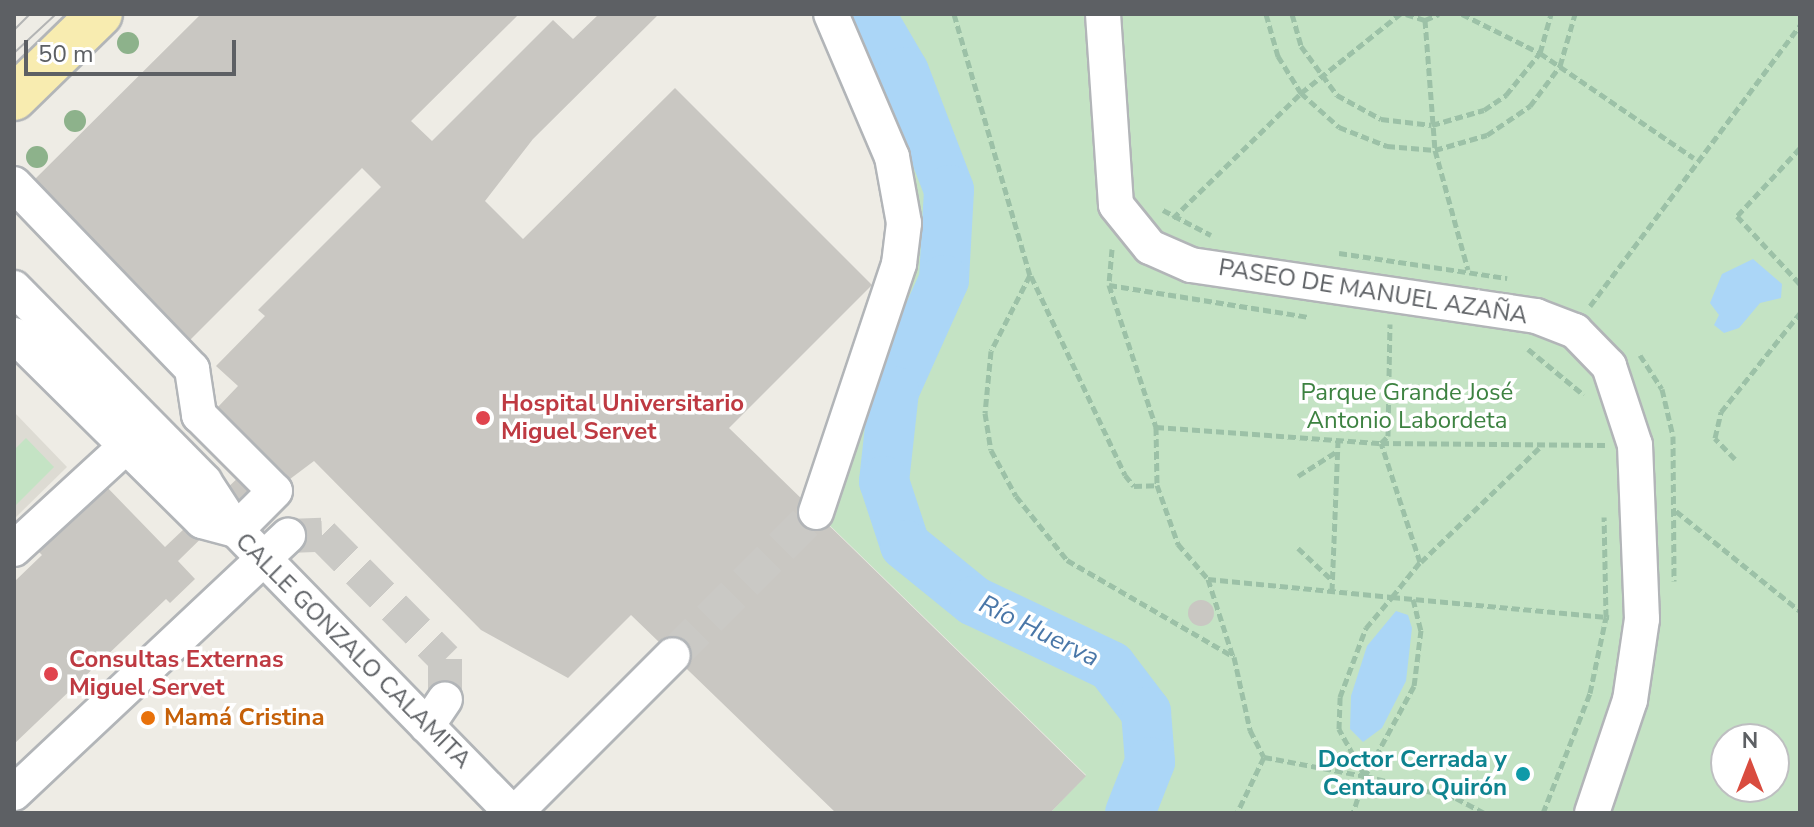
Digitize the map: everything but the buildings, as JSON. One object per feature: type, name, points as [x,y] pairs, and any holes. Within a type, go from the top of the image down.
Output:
[{"type":"main road","points":[[14,98],[100,14]]},
{"type":"street","points":[[816,512],[899,264],[904,223],[892,157],[831,14]]},
{"type":"street","points":[[1103,14],[1116,205]]},
{"type":"street","points":[[14,184],[192,369],[199,415],[275,491],[236,530],[204,481],[14,288]]},
{"type":"street","name":"PASEO DE MANUEL AZAÑA","points":[[1116,205],[1150,247],[1191,265],[1465,303],[1575,331]]},
{"type":"street","points":[[1575,331],[1609,366],[1619,445],[1638,512],[1642,619],[1630,700],[1592,813]]},
{"type":"street","name":"CALLE GONZALO CALAMITA","points":[[14,335],[124,448],[202,521],[236,530],[275,546],[436,712],[514,813]]},
{"type":"street","points":[[14,549],[124,448]]},
{"type":"street","points":[[14,793],[275,546]]},
{"type":"street","points":[[514,813],[673,655]]},
{"type":"path","points":[[954,14],[1030,275],[1125,475],[1134,486],[1157,485]]},
{"type":"path","points":[[1266,14],[1278,56],[1301,93],[1339,127],[1387,146],[1435,150],[1487,135],[1530,106],[1560,66],[1575,14]]},
{"type":"path","points":[[1292,14],[1320,77],[1381,119],[1432,125],[1484,110],[1525,75],[1540,53],[1551,14]]},
{"type":"path","points":[[1150,247],[1301,93],[1400,14]]},
{"type":"path","points":[[1406,14],[1425,20],[1439,14]]},
{"type":"path","points":[[1462,14],[1540,53],[1694,158]]},
{"type":"path","points":[[1425,20],[1435,150],[1468,269],[1465,303]]},
{"type":"path","points":[[1575,331],[1694,158],[1800,25]]},
{"type":"path","points":[[1798,153],[1737,216],[1800,284]]},
{"type":"path","points":[[1116,205],[1109,285],[1156,427],[1157,485],[1178,544],[1208,579],[1234,657],[1250,730],[1264,757]]},
{"type":"path","points":[[1030,275],[1000,329],[986,376],[991,450],[1016,496],[1067,560],[1234,657]]},
{"type":"path","points":[[1109,285],[1327,318]]},
{"type":"path","points":[[1735,459],[1715,438],[1721,412],[1800,313]]},
{"type":"path","points":[[1375,322],[1406,326]]},
{"type":"path","points":[[1381,443],[1388,436],[1390,324]]},
{"type":"path","points":[[1516,342],[1554,364],[1593,406]]},
{"type":"path","points":[[1156,427],[1381,443],[1541,447],[1619,445]]},
{"type":"path","points":[[1599,432],[1619,445]]},
{"type":"path","points":[[1332,591],[1338,439]]},
{"type":"path","points":[[1381,443],[1420,562]]},
{"type":"path","points":[[1603,461],[1619,445]]},
{"type":"path","points":[[1365,776],[1339,729],[1340,697],[1366,628],[1420,562],[1541,447]]},
{"type":"path","points":[[1298,476],[1337,451]]},
{"type":"path","points":[[1543,813],[1590,693],[1606,617],[1604,508]]},
{"type":"path","points":[[1638,512],[1676,510],[1800,611]]},
{"type":"path","points":[[1298,548],[1332,579]]},
{"type":"path","points":[[1208,579],[1642,619]]},
{"type":"path","points":[[1353,813],[1365,776],[1414,686],[1421,630],[1413,599]]},
{"type":"path","points":[[1264,757],[1365,776],[1456,798],[1484,813]]},
{"type":"path","points":[[1237,813],[1264,757]]},
{"type":"shaded area","points":[[14,412],[67,467],[14,519]]},
{"type":"green space","name":"Parque Grande José Antonio Labordeta","points":[[831,14],[1800,14],[1800,813],[1050,813],[1086,775],[816,512],[904,223]]},
{"type":"green space","points":[[26,438],[54,467],[14,507],[14,450]]},
{"type":"water","points":[[1753,259],[1782,284],[1781,298],[1760,303],[1739,328],[1724,333],[1714,325],[1719,315],[1710,303],[1722,274]]},
{"type":"water","points":[[1396,611],[1408,615],[1412,628],[1406,681],[1382,728],[1363,742],[1350,729],[1351,696],[1367,646]]},
{"type":"waterway","name":"Río Huerva","points":[[870,14],[904,72],[949,190],[944,280],[894,391],[884,481],[905,545],[974,601],[1111,666],[1146,712],[1150,762],[1130,813]]},
{"type":"tunnel","points":[[673,655],[816,512]]},
{"type":"tunnel","points":[[288,536],[322,535],[445,659],[445,699]]},
{"type":"tram line","points":[[14,30],[30,14]]},
{"type":"tram line","points":[[14,53],[56,14]]},
{"type":"place","name":"Hospital Universitario Miguel Servet","points":[[483,418]]},
{"type":"place","name":"Consultas Externas Miguel Servet","points":[[51,674]]},
{"type":"place","name":"Mamá Cristina","points":[[148,718]]},
{"type":"place","name":"Doctor Cerrada y Centauro Quirón","points":[[1523,774]]}]
